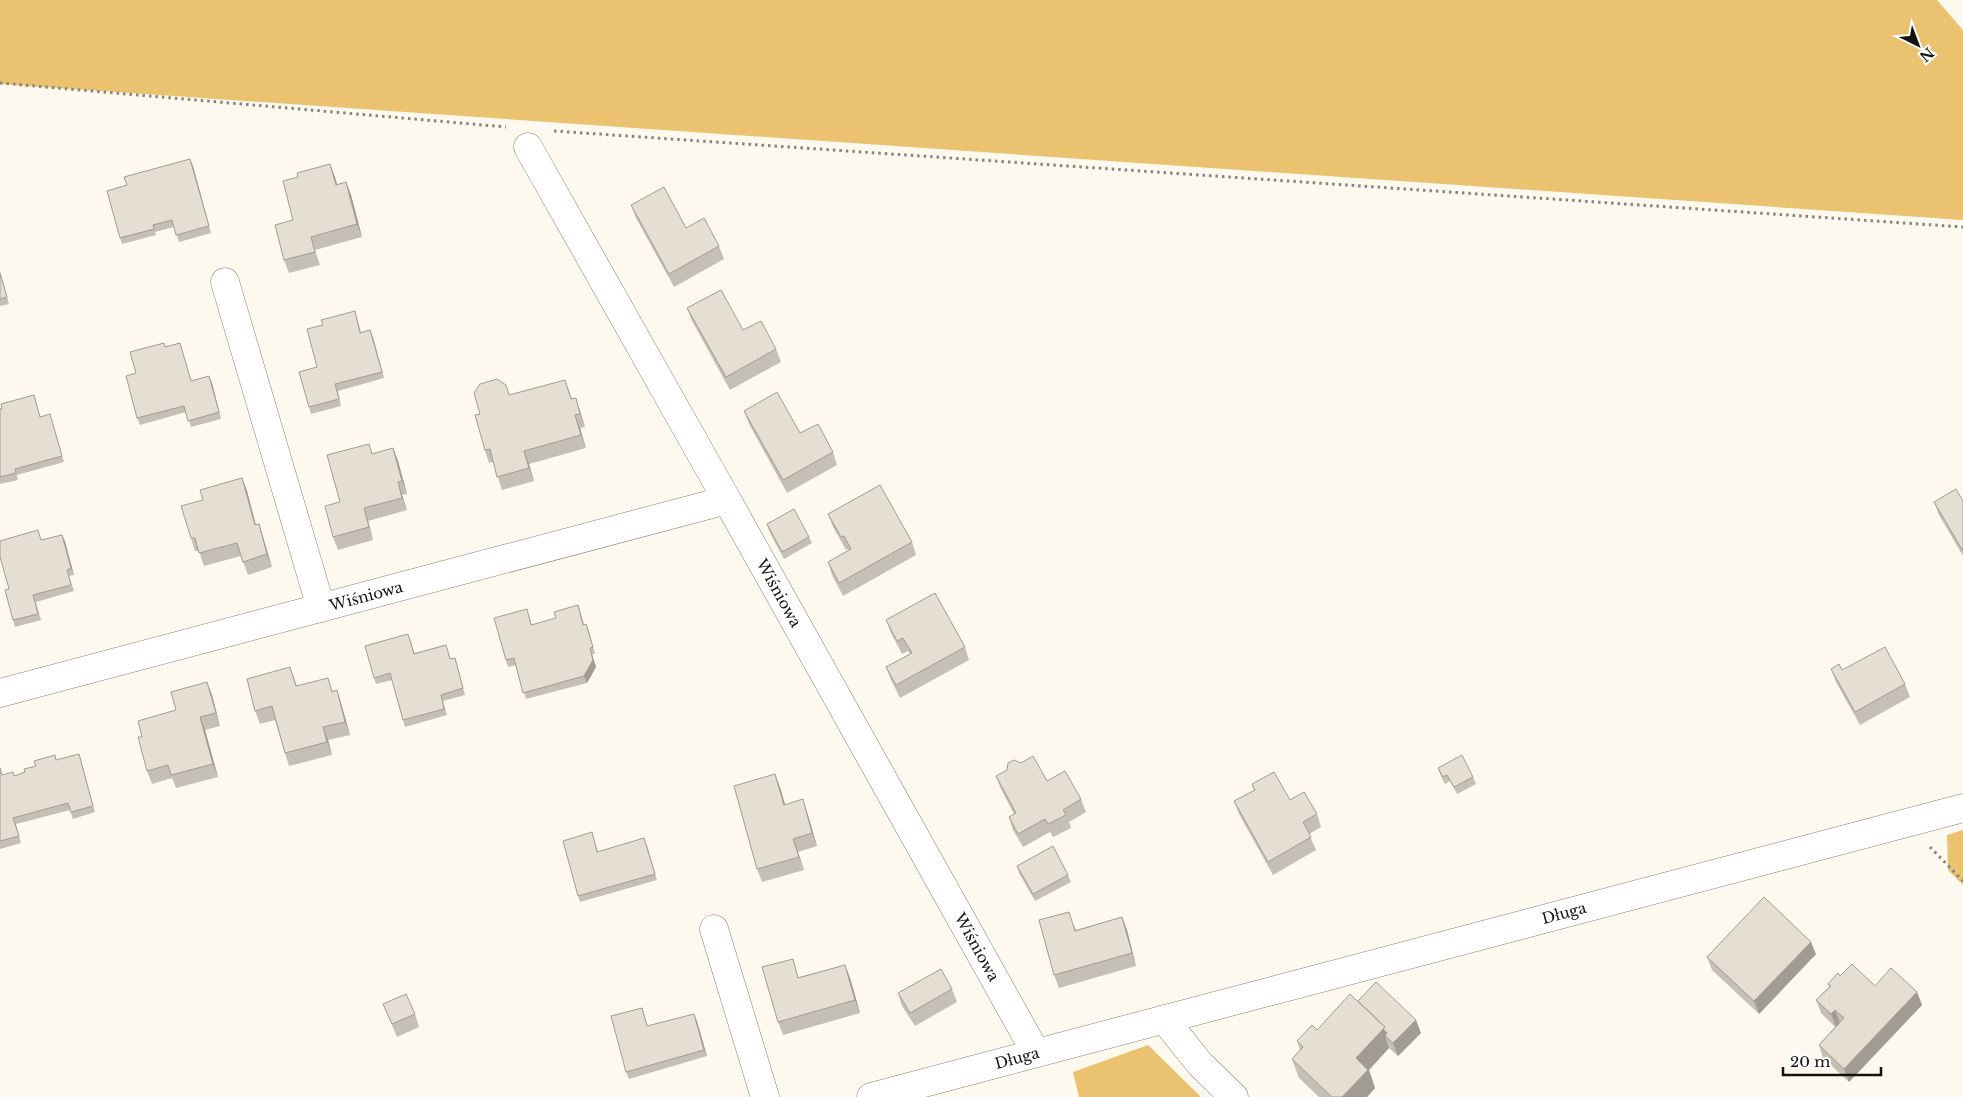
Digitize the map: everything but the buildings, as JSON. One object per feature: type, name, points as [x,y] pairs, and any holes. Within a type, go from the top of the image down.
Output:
[{"type":"street","points":[[520,137],[727,500]]},
{"type":"street","name":"Wiśniowa","points":[[225,282],[320,608]]},
{"type":"street","name":"Wiśniowa","points":[[0,693],[727,500],[1036,1053]]},
{"type":"street","name":"Długa","points":[[871,1097],[1963,808]]},
{"type":"street","points":[[714,929],[765,1097]]},
{"type":"street","points":[[1164,1019],[1200,1064],[1234,1097]]},
{"type":"path","points":[[0,84],[520,137]]},
{"type":"path","points":[[552,130],[1963,227]]},
{"type":"path","points":[[1906,823],[1963,881]]},
{"type":"shaded area","points":[[0,0],[1937,0],[1963,30],[1963,220],[0,84]]},
{"type":"shaded area","points":[[1963,830],[1963,885],[1948,870],[1947,835]]},
{"type":"shaded area","points":[[1148,1045],[1201,1097],[1079,1097],[1073,1072]]}]
